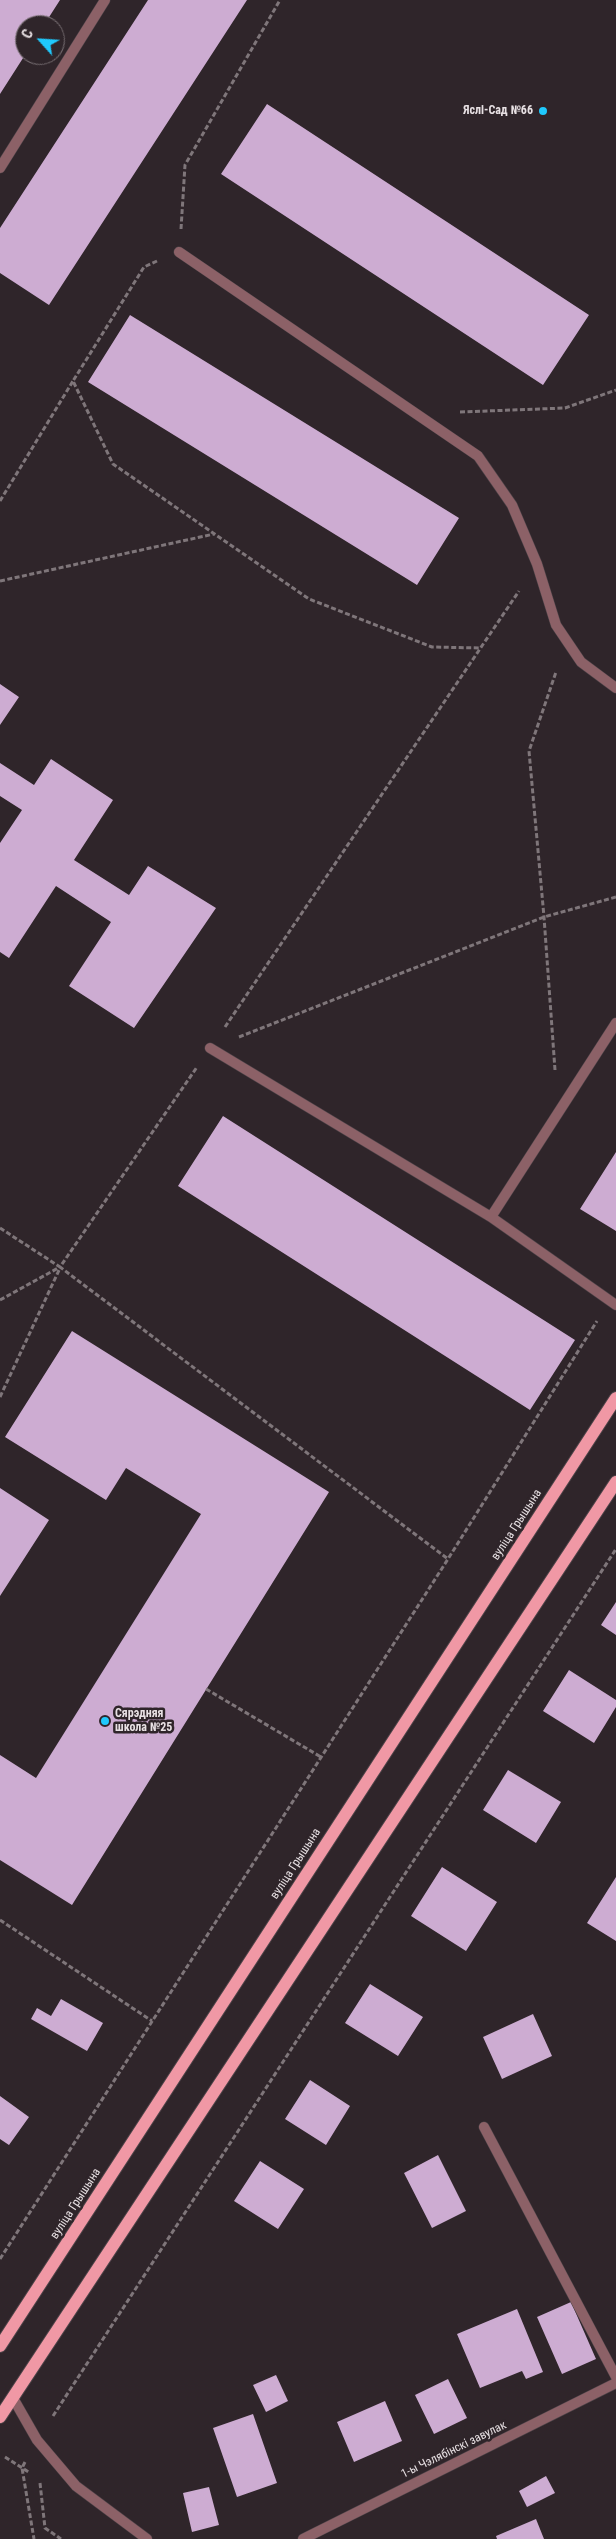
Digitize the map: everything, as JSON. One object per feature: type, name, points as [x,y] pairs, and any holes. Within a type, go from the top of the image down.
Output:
[{"type":"main road","name":"вуліца Грышына","points":[[0,2346],[616,1398]]},
{"type":"main road","points":[[0,2417],[616,1482]]},
{"type":"street","points":[[0,168],[106,0]]},
{"type":"street","points":[[179,252],[478,456],[512,505],[537,564],[556,626],[581,662],[616,688]]},
{"type":"street","points":[[492,1217],[616,1023]]},
{"type":"street","points":[[210,1048],[492,1217],[613,1303]]},
{"type":"street","points":[[484,2127],[616,2377]]},
{"type":"street","name":"1-ы Чэлябінскі завулак","points":[[303,2539],[616,2384]]},
{"type":"street","points":[[13,2398],[37,2440],[76,2486],[147,2539]]},
{"type":"path","points":[[0,502],[144,267],[179,252],[186,165],[280,0]]},
{"type":"path","points":[[73,381],[113,464],[309,599],[432,647],[481,648]]},
{"type":"path","points":[[416,413],[565,408],[616,390]]},
{"type":"path","points":[[0,581],[214,534]]},
{"type":"path","points":[[0,1398],[60,1268],[537,564]]},
{"type":"path","points":[[558,1113],[544,917],[529,751],[567,642]]},
{"type":"path","points":[[210,1048],[544,917],[616,898]]},
{"type":"path","points":[[0,1228],[60,1268],[448,1559]]},
{"type":"path","points":[[0,1300],[60,1268]]},
{"type":"path","points":[[0,2259],[613,1303]]},
{"type":"path","points":[[34,2539],[22,2468],[37,2440],[616,1549]]},
{"type":"path","points":[[206,1689],[321,1757]]},
{"type":"path","points":[[0,1920],[152,2021]]},
{"type":"path","points":[[5,2457],[34,2475]]},
{"type":"path","points":[[40,2478],[45,2528],[61,2539]]},
{"type":"building","points":[[0,0],[60,0],[50,15],[15,15],[15,65],[19,65],[0,94]]},
{"type":"building","points":[[148,0],[247,0],[49,305],[0,273],[0,228]]},
{"type":"building","points":[[267,104],[589,315],[543,385],[221,174]]},
{"type":"building","points":[[130,315],[459,518],[417,585],[88,382]]},
{"type":"building","points":[[0,684],[19,697],[0,725]]},
{"type":"building","points":[[51,759],[113,800],[74,860],[129,895],[148,866],[216,908],[134,1028],[69,986],[111,922],[56,886],[9,958],[0,952],[0,843],[22,810],[0,796],[0,763],[34,785]]},
{"type":"building","points":[[223,1116],[575,1340],[530,1410],[178,1186]]},
{"type":"building","points":[[616,1152],[616,1231],[580,1209]]},
{"type":"building","points":[[72,1331],[329,1492],[72,1905],[0,1860],[0,1755],[36,1778],[201,1514],[126,1468],[106,1500],[5,1437]]},
{"type":"building","points":[[0,1488],[49,1520],[0,1596]]},
{"type":"building","points":[[616,1602],[616,1635],[601,1625]]},
{"type":"building","points":[[569,1670],[616,1700],[616,1707],[594,1743],[543,1711]]},
{"type":"building","points":[[508,1770],[561,1802],[536,1843],[483,1810]]},
{"type":"building","points":[[442,1867],[497,1902],[466,1951],[411,1916]]},
{"type":"building","points":[[616,1877],[616,1941],[587,1923]]},
{"type":"building","points":[[370,1984],[423,2017],[398,2056],[345,2023]]},
{"type":"building","points":[[61,1999],[103,2023],[87,2051],[31,2019],[37,2008],[51,2016]]},
{"type":"building","points":[[533,2014],[552,2056],[502,2079],[483,2037]]},
{"type":"building","points":[[310,2080],[350,2106],[326,2145],[285,2119]]},
{"type":"building","points":[[0,2096],[29,2117],[9,2145],[0,2139]]},
{"type":"building","points":[[438,2155],[466,2211],[432,2228],[404,2173]]},
{"type":"building","points":[[260,2161],[304,2189],[278,2229],[234,2201]]},
{"type":"building","points":[[571,2302],[596,2359],[562,2374],[537,2317]]},
{"type":"building","points":[[517,2309],[543,2372],[526,2379],[522,2371],[480,2388],[457,2334]]},
{"type":"building","points":[[276,2375],[288,2401],[266,2412],[253,2385]]},
{"type":"building","points":[[448,2379],[467,2418],[434,2434],[415,2395]]},
{"type":"building","points":[[385,2401],[402,2441],[354,2462],[337,2422]]},
{"type":"building","points":[[253,2414],[277,2483],[237,2497],[213,2428]]},
{"type":"building","points":[[546,2476],[555,2493],[527,2507],[519,2491]]},
{"type":"building","points":[[209,2487],[219,2525],[192,2532],[183,2493]]},
{"type":"building","points":[[536,2519],[544,2539],[497,2539],[496,2536]]},
{"type":"place","name":"Яслі-Сад №66","points":[[543,111]]},
{"type":"place","name":"Сярэдняя школа №25","points":[[105,1721]]}]
